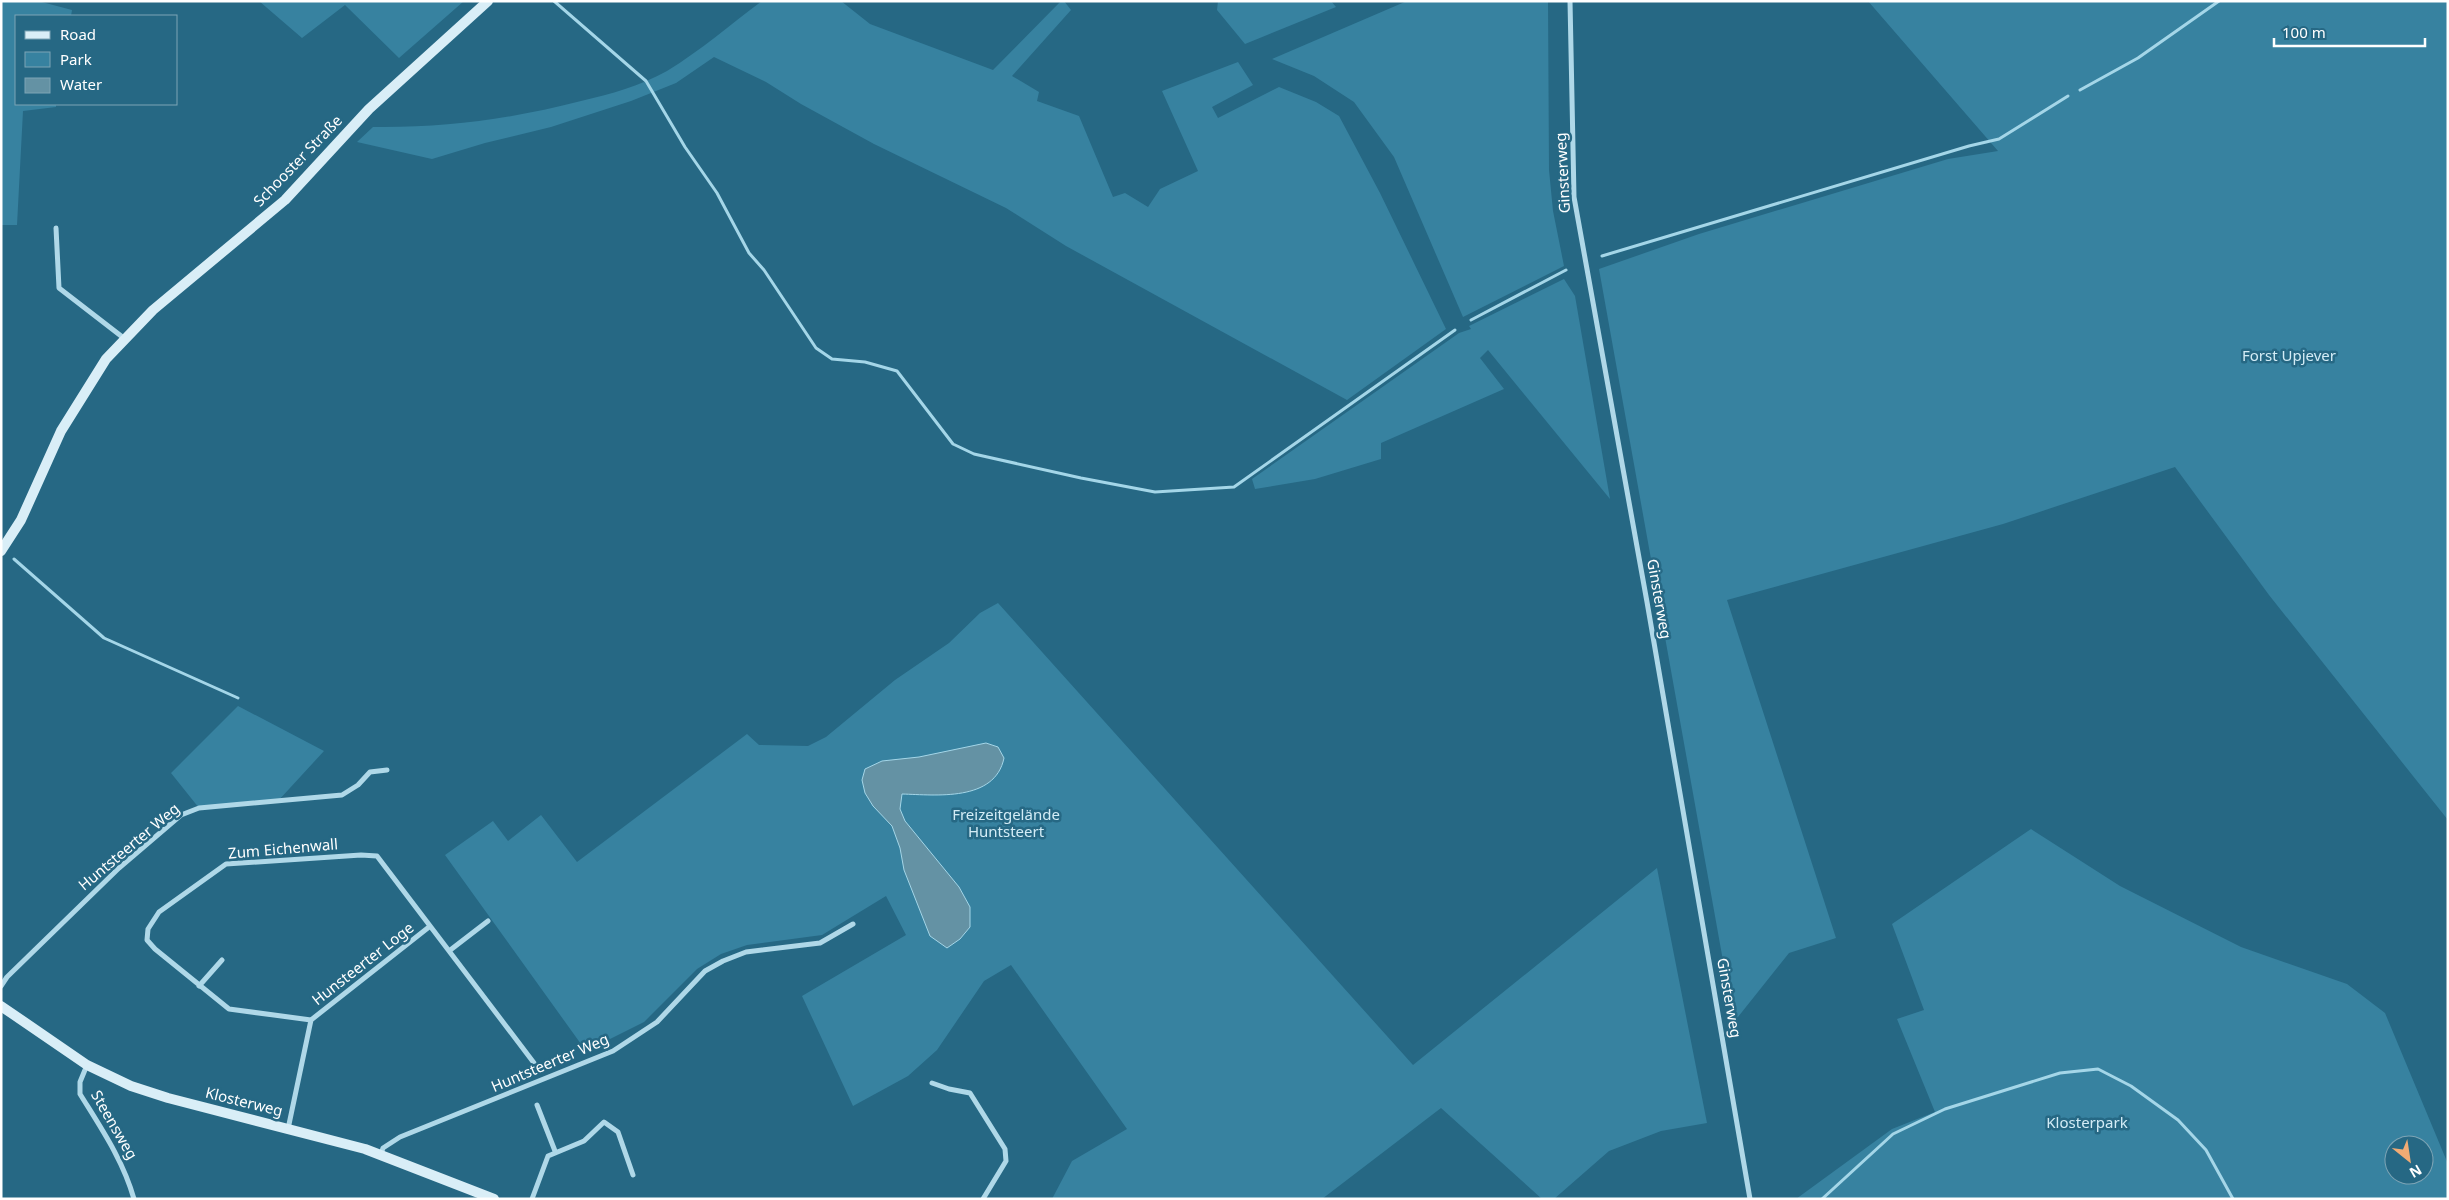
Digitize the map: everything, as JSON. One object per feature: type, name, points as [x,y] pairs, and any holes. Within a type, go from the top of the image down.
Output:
[{"type":"street","name":"Schooster Straße","points":[[1,551],[21,520],[61,431],[106,359],[153,310],[285,200],[369,109],[488,1]]},
{"type":"street","name":"Ginsterweg","points":[[1570,1],[1574,197],[1649,612],[1750,1199]]},
{"type":"street","points":[[56,228],[59,288],[125,339]]},
{"type":"street","name":"Huntsteerter Weg","points":[[1,986],[7,977],[99,887],[181,815],[199,808],[342,795],[358,786],[370,772],[387,770]]},
{"type":"street","name":"Zum Eichenwall","points":[[311,1020],[229,1009],[155,949],[147,940],[148,929],[159,912],[226,864],[361,855],[377,856],[534,1064]]},
{"type":"street","points":[[448,951],[488,920]]},
{"type":"street","name":"Huntsteerter Weg","points":[[381,1154],[383,1148],[400,1137],[613,1051],[657,1022],[705,971],[723,961],[746,952],[820,943],[853,924]]},
{"type":"street","name":"Hunsteerter Loge","points":[[311,1020],[430,927]]},
{"type":"street","points":[[199,986],[222,960]]},
{"type":"street","name":"Klosterweg","points":[[1,1006],[87,1065],[131,1086],[168,1098],[381,1154],[494,1199]]},
{"type":"street","points":[[288,1129],[311,1020]]},
{"type":"street","name":"Steensweg","points":[[87,1065],[80,1082],[80,1094],[119,1156],[127,1173],[134,1199]]},
{"type":"street","points":[[932,1083],[970,1093],[1005,1149],[1006,1161],[983,1199]]},
{"type":"street","points":[[537,1105],[555,1151]]},
{"type":"street","points":[[532,1199],[548,1156],[555,1151],[584,1141],[604,1122],[618,1132],[633,1176]]},
{"type":"green space","points":[[1,1],[38,1],[72,10],[71,15],[15,15],[15,105],[56,105],[56,107],[23,111],[17,225],[1,225]]},
{"type":"green space","points":[[259,1],[464,1],[399,58],[345,5],[302,38]]},
{"type":"green space","points":[[762,1],[841,1],[870,24],[993,70],[1061,1],[1064,1],[1071,10],[1012,76],[1039,92],[1037,101],[1079,116],[1113,197],[1125,193],[1148,207],[1160,189],[1198,171],[1162,91],[1238,62],[1253,85],[1212,107],[1218,118],[1279,87],[1316,102],[1339,116],[1380,193],[1446,329],[1347,400],[1066,246],[1006,208],[874,144],[801,104],[766,82],[714,57],[676,83],[631,101],[551,127],[485,143],[432,159],[357,142],[373,127],[426,126],[478,121],[529,113],[625,89],[667,71]]},
{"type":"green space","points":[[1218,1],[1331,1],[1336,7],[1245,44],[1217,10]]},
{"type":"green space","points":[[1407,1],[1548,1],[1549,170],[1553,211],[1564,266],[1463,317],[1394,157],[1354,102],[1314,76],[1272,59]]},
{"type":"green space","name":"Forst Upjever","points":[[1868,1],[2448,1],[2448,820],[2269,595],[2175,467],[2003,524],[1727,600],[1836,938],[1789,953],[1734,1022],[1599,269],[1699,234],[1948,159],[1998,151]]},
{"type":"green space","points":[[1564,279],[1575,296],[1610,499],[1488,350],[1480,358],[1504,389],[1381,443],[1381,459],[1315,479],[1255,489],[1252,479],[1459,333],[1471,329],[1469,326]]},
{"type":"green space","name":"Freizeitgelände Huntsteert","points":[[998,603],[1413,1065],[1657,868],[1707,1123],[1661,1131],[1609,1151],[1554,1199],[1542,1199],[1441,1108],[1322,1199],[1052,1199],[1072,1161],[1127,1129],[1011,965],[984,981],[937,1050],[908,1076],[853,1106],[802,996],[906,935],[886,896],[822,935],[747,945],[721,954],[697,969],[644,1022],[586,1051],[445,855],[493,821],[508,841],[541,815],[577,862],[747,734],[759,745],[808,746],[826,737],[895,680],[949,643],[980,613]]},
{"type":"green space","points":[[238,706],[324,751],[278,801],[199,808],[171,773]]},
{"type":"green space","name":"Klosterpark","points":[[2031,829],[2120,886],[2241,947],[2347,984],[2385,1013],[2448,1164],[2448,1199],[1796,1199],[1892,1129],[1935,1112],[1897,1019],[1924,1010],[1892,924]]},
{"type":"water","points":[[986,743],[998,747],[1004,758],[998,772],[989,782],[977,789],[962,793],[947,795],[902,794],[900,809],[905,821],[959,887],[970,907],[970,927],[960,939],[947,948],[930,936],[904,870],[900,848],[892,826],[873,806],[865,793],[862,780],[865,769],[882,761],[919,757]]},
{"type":"waterway","points":[[554,1],[646,81],[685,147],[717,193],[749,253],[764,270],[816,348],[832,359],[865,362],[897,371],[953,444],[974,454],[1081,478],[1155,492],[1234,487],[1455,330]]},
{"type":"waterway","points":[[2080,90],[2138,58],[2219,1]]},
{"type":"waterway","points":[[1602,256],[1969,146],[1999,139],[2068,96]]},
{"type":"waterway","points":[[1471,320],[1566,270]]},
{"type":"waterway","points":[[14,559],[104,638],[238,698]]},
{"type":"waterway","points":[[1822,1199],[1893,1134],[1945,1109],[2060,1073],[2098,1069],[2131,1086],[2178,1120],[2206,1150],[2233,1199]]}]
